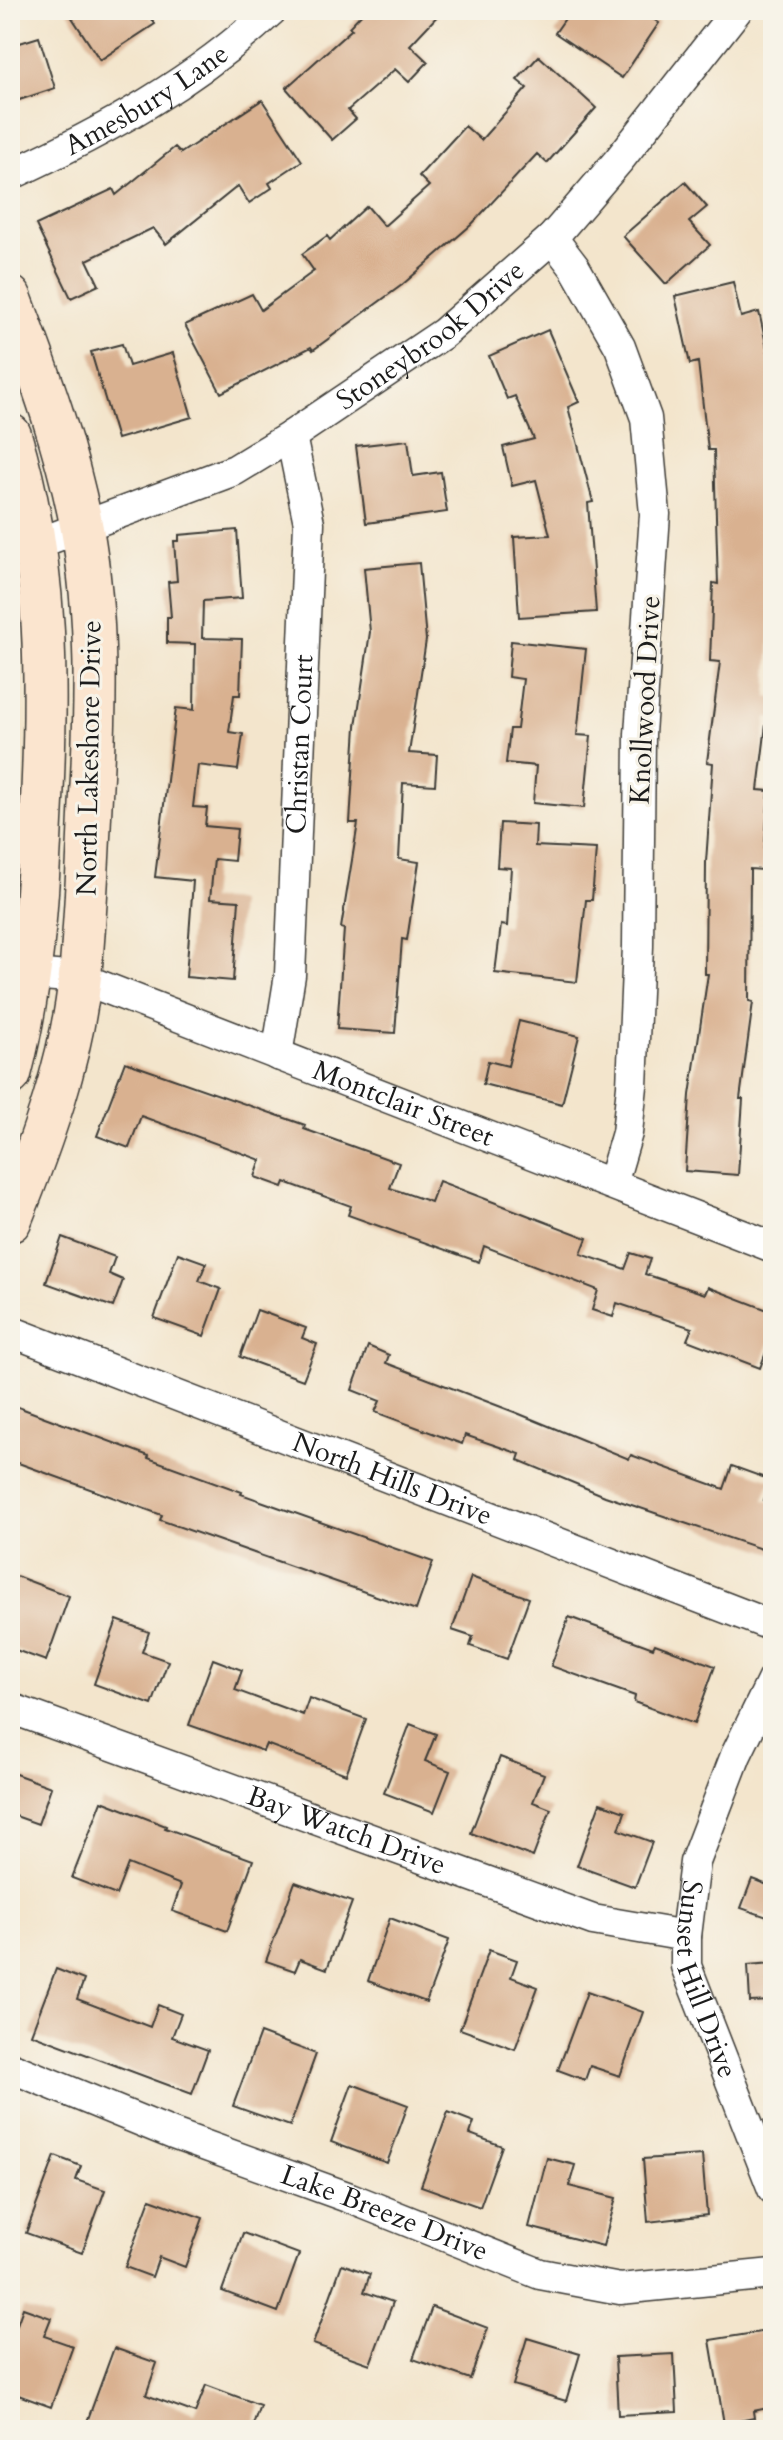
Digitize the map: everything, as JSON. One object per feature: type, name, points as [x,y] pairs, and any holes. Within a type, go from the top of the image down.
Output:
[{"type":"main road","name":"North Lakeshore Drive","points":[[10,297],[62,445],[82,528],[93,611],[95,678],[80,978],[58,1086],[10,1221]]},
{"type":"main road","name":"North Lakeshore Drive","points":[[10,435],[36,544],[46,653],[45,743],[31,974],[10,1074]]},
{"type":"main road","points":[[45,743],[94,744]]},
{"type":"street","name":"Amesbury Lane","points":[[10,175],[58,154],[143,107],[238,41],[272,10]]},
{"type":"street","name":"Stoneybrook Drive","points":[[36,544],[235,470],[444,333],[552,238],[619,160],[737,10]]},
{"type":"street","name":"Knollwood Drive","points":[[552,238],[575,268],[620,347],[646,418],[655,514],[640,734],[638,946],[632,1086],[627,1133],[612,1184]]},
{"type":"street","name":"Christan Court","points":[[277,1055],[290,975],[309,523],[291,436]]},
{"type":"street","name":"Montclair Street","points":[[31,974],[80,978],[773,1247]]},
{"type":"street","name":"North Hills Drive","points":[[10,1331],[773,1626]]},
{"type":"street","name":"Sunset Hill Drive","points":[[773,1679],[736,1755],[695,1862],[686,1936],[686,1966],[773,2189]]},
{"type":"street","name":"Bay Watch Drive","points":[[10,1708],[593,1920],[686,1936]]},
{"type":"street","name":"Lake Breeze Drive","points":[[10,2067],[173,2134],[350,2198],[540,2274],[620,2289],[773,2274]]},
{"type":"building","points":[[67,10],[146,10],[155,24],[100,60]]},
{"type":"building","points":[[365,10],[443,10],[410,45],[428,62],[409,82],[395,69],[348,110],[356,119],[332,140],[286,88],[352,29],[349,27]]},
{"type":"building","points":[[571,10],[640,10],[659,23],[622,78],[555,33]]},
{"type":"building","points":[[39,37],[55,88],[10,103],[10,46]]},
{"type":"building","points":[[539,56],[596,108],[547,163],[537,154],[471,225],[402,285],[313,350],[311,347],[221,393],[185,325],[252,294],[261,310],[314,271],[302,254],[327,236],[330,240],[367,206],[384,226],[429,186],[419,176],[465,126],[481,140],[527,88],[517,80]]},
{"type":"building","points":[[262,100],[302,161],[269,183],[272,188],[249,203],[238,186],[166,244],[153,228],[87,260],[99,285],[71,298],[36,225],[113,189],[116,195],[175,147],[181,153]]},
{"type":"building","points":[[685,182],[707,207],[689,222],[710,245],[666,284],[623,236]]},
{"type":"building","points":[[733,282],[741,317],[759,312],[773,375],[773,616],[767,697],[773,698],[773,718],[767,717],[758,790],[769,791],[763,870],[750,869],[749,1001],[753,1002],[740,1099],[743,1099],[738,1175],[685,1171],[690,1095],[708,974],[705,974],[706,862],[713,763],[707,762],[720,662],[710,661],[713,583],[718,584],[714,450],[708,450],[698,362],[690,364],[675,296]]},
{"type":"building","points":[[548,330],[579,402],[568,407],[593,502],[588,503],[596,612],[519,617],[514,537],[550,535],[536,480],[512,486],[503,447],[534,439],[515,396],[507,399],[489,356]]},
{"type":"building","points":[[122,344],[129,366],[173,353],[192,417],[117,439],[91,352]]},
{"type":"building","points":[[408,440],[413,476],[441,472],[447,512],[366,523],[356,446]]},
{"type":"building","points":[[237,530],[242,598],[203,601],[202,638],[242,639],[240,695],[234,695],[229,732],[243,734],[238,770],[198,765],[193,807],[207,808],[205,826],[237,829],[234,861],[214,859],[210,899],[239,901],[233,981],[186,977],[193,881],[155,877],[176,708],[194,710],[195,644],[167,643],[167,617],[171,617],[168,582],[177,581],[174,541],[179,541],[179,535]]},
{"type":"building","points":[[419,563],[426,640],[409,753],[437,755],[435,785],[403,783],[399,859],[419,862],[407,940],[402,939],[395,1033],[337,1029],[344,929],[341,928],[358,823],[350,823],[356,726],[370,632],[364,568]]},
{"type":"building","points":[[511,641],[586,649],[577,735],[591,736],[584,808],[533,803],[536,766],[506,763],[510,729],[517,729],[523,679],[508,677]]},
{"type":"building","points":[[500,823],[536,825],[535,846],[596,849],[592,900],[586,900],[577,982],[495,973],[501,925],[507,926],[511,868],[497,867]]},
{"type":"building","points":[[519,1021],[579,1036],[562,1104],[483,1084],[488,1061],[508,1066]]},
{"type":"building","points":[[125,1062],[305,1125],[304,1129],[399,1163],[390,1188],[431,1202],[439,1181],[587,1238],[581,1254],[625,1269],[631,1253],[650,1259],[645,1274],[705,1294],[708,1287],[773,1312],[773,1334],[760,1368],[687,1340],[692,1328],[617,1303],[613,1317],[592,1310],[598,1290],[484,1246],[479,1262],[348,1215],[351,1206],[285,1182],[283,1187],[255,1177],[261,1160],[141,1116],[129,1148],[97,1136]]},
{"type":"building","points":[[62,1237],[115,1257],[109,1274],[123,1280],[113,1307],[46,1283]]},
{"type":"building","points":[[178,1253],[206,1263],[199,1281],[221,1289],[204,1336],[154,1318]]},
{"type":"building","points":[[257,1310],[306,1328],[302,1338],[317,1344],[303,1380],[240,1357]]},
{"type":"building","points":[[368,1346],[389,1355],[386,1363],[629,1459],[631,1455],[724,1489],[732,1466],[771,1480],[764,1500],[773,1503],[773,1553],[605,1496],[518,1460],[520,1454],[465,1435],[462,1444],[375,1412],[380,1401],[352,1390]]},
{"type":"building","points":[[10,1404],[241,1494],[433,1562],[416,1610],[160,1520],[162,1515],[10,1460]]},
{"type":"building","points":[[16,1576],[69,1596],[46,1661],[10,1648],[10,1593]]},
{"type":"building","points":[[471,1577],[529,1598],[507,1659],[470,1646],[473,1637],[452,1630]]},
{"type":"building","points":[[569,1617],[653,1648],[655,1644],[715,1666],[694,1724],[634,1702],[635,1696],[551,1666]]},
{"type":"building","points":[[117,1620],[149,1632],[142,1652],[168,1661],[152,1705],[94,1684]]},
{"type":"building","points":[[213,1659],[242,1670],[235,1690],[303,1715],[309,1698],[366,1719],[346,1774],[266,1744],[263,1751],[189,1725]]},
{"type":"building","points":[[410,1724],[436,1734],[425,1761],[450,1771],[434,1812],[384,1793]]},
{"type":"building","points":[[500,1757],[544,1774],[533,1802],[551,1809],[533,1857],[471,1833]]},
{"type":"building","points":[[10,1772],[51,1787],[38,1824],[10,1814]]},
{"type":"building","points":[[102,1801],[253,1860],[227,1931],[172,1911],[181,1885],[128,1864],[116,1895],[72,1878]]},
{"type":"building","points":[[600,1803],[625,1812],[619,1830],[652,1842],[635,1887],[577,1866]]},
{"type":"building","points":[[752,1879],[773,1887],[773,1919],[741,1908]]},
{"type":"building","points":[[295,1882],[352,1902],[327,1969],[300,1959],[295,1971],[266,1961]]},
{"type":"building","points":[[390,1918],[449,1940],[426,2002],[368,1981]]},
{"type":"building","points":[[489,1950],[517,1960],[511,1977],[538,1987],[515,2049],[460,2029]]},
{"type":"building","points":[[773,1963],[773,2001],[750,2002],[748,1965]]},
{"type":"building","points":[[56,1969],[84,1980],[77,1999],[150,2027],[158,2005],[181,2014],[172,2037],[208,2050],[192,2094],[31,2034]]},
{"type":"building","points":[[587,1992],[643,2012],[620,2076],[590,2066],[585,2080],[558,2070]]},
{"type":"building","points":[[260,2033],[316,2054],[290,2126],[233,2106]]},
{"type":"building","points":[[352,2084],[408,2105],[387,2163],[331,2142]]},
{"type":"building","points":[[448,2112],[474,2122],[470,2134],[502,2146],[480,2207],[421,2186]]},
{"type":"building","points":[[702,2155],[707,2215],[648,2222],[643,2159]]},
{"type":"building","points":[[55,2156],[81,2166],[76,2180],[105,2190],[82,2253],[26,2233]]},
{"type":"building","points":[[547,2158],[575,2165],[569,2186],[616,2198],[603,2246],[529,2227]]},
{"type":"building","points":[[150,2199],[203,2218],[185,2267],[159,2257],[152,2277],[125,2267]]},
{"type":"building","points":[[243,2233],[299,2254],[278,2312],[222,2291]]},
{"type":"building","points":[[342,2264],[370,2274],[364,2292],[393,2302],[370,2364],[313,2344]]},
{"type":"building","points":[[432,2307],[488,2328],[470,2379],[413,2359]]},
{"type":"building","points":[[23,2308],[51,2318],[44,2336],[73,2346],[51,2407],[10,2392],[10,2344]]},
{"type":"building","points":[[773,2330],[773,2407],[753,2411],[754,2418],[724,2424],[710,2340]]},
{"type":"building","points":[[527,2338],[580,2354],[566,2401],[513,2385]]},
{"type":"building","points":[[114,2348],[157,2363],[146,2395],[195,2413],[206,2385],[260,2405],[251,2430],[84,2430]]},
{"type":"building","points":[[674,2354],[677,2412],[618,2415],[615,2357]]}]
